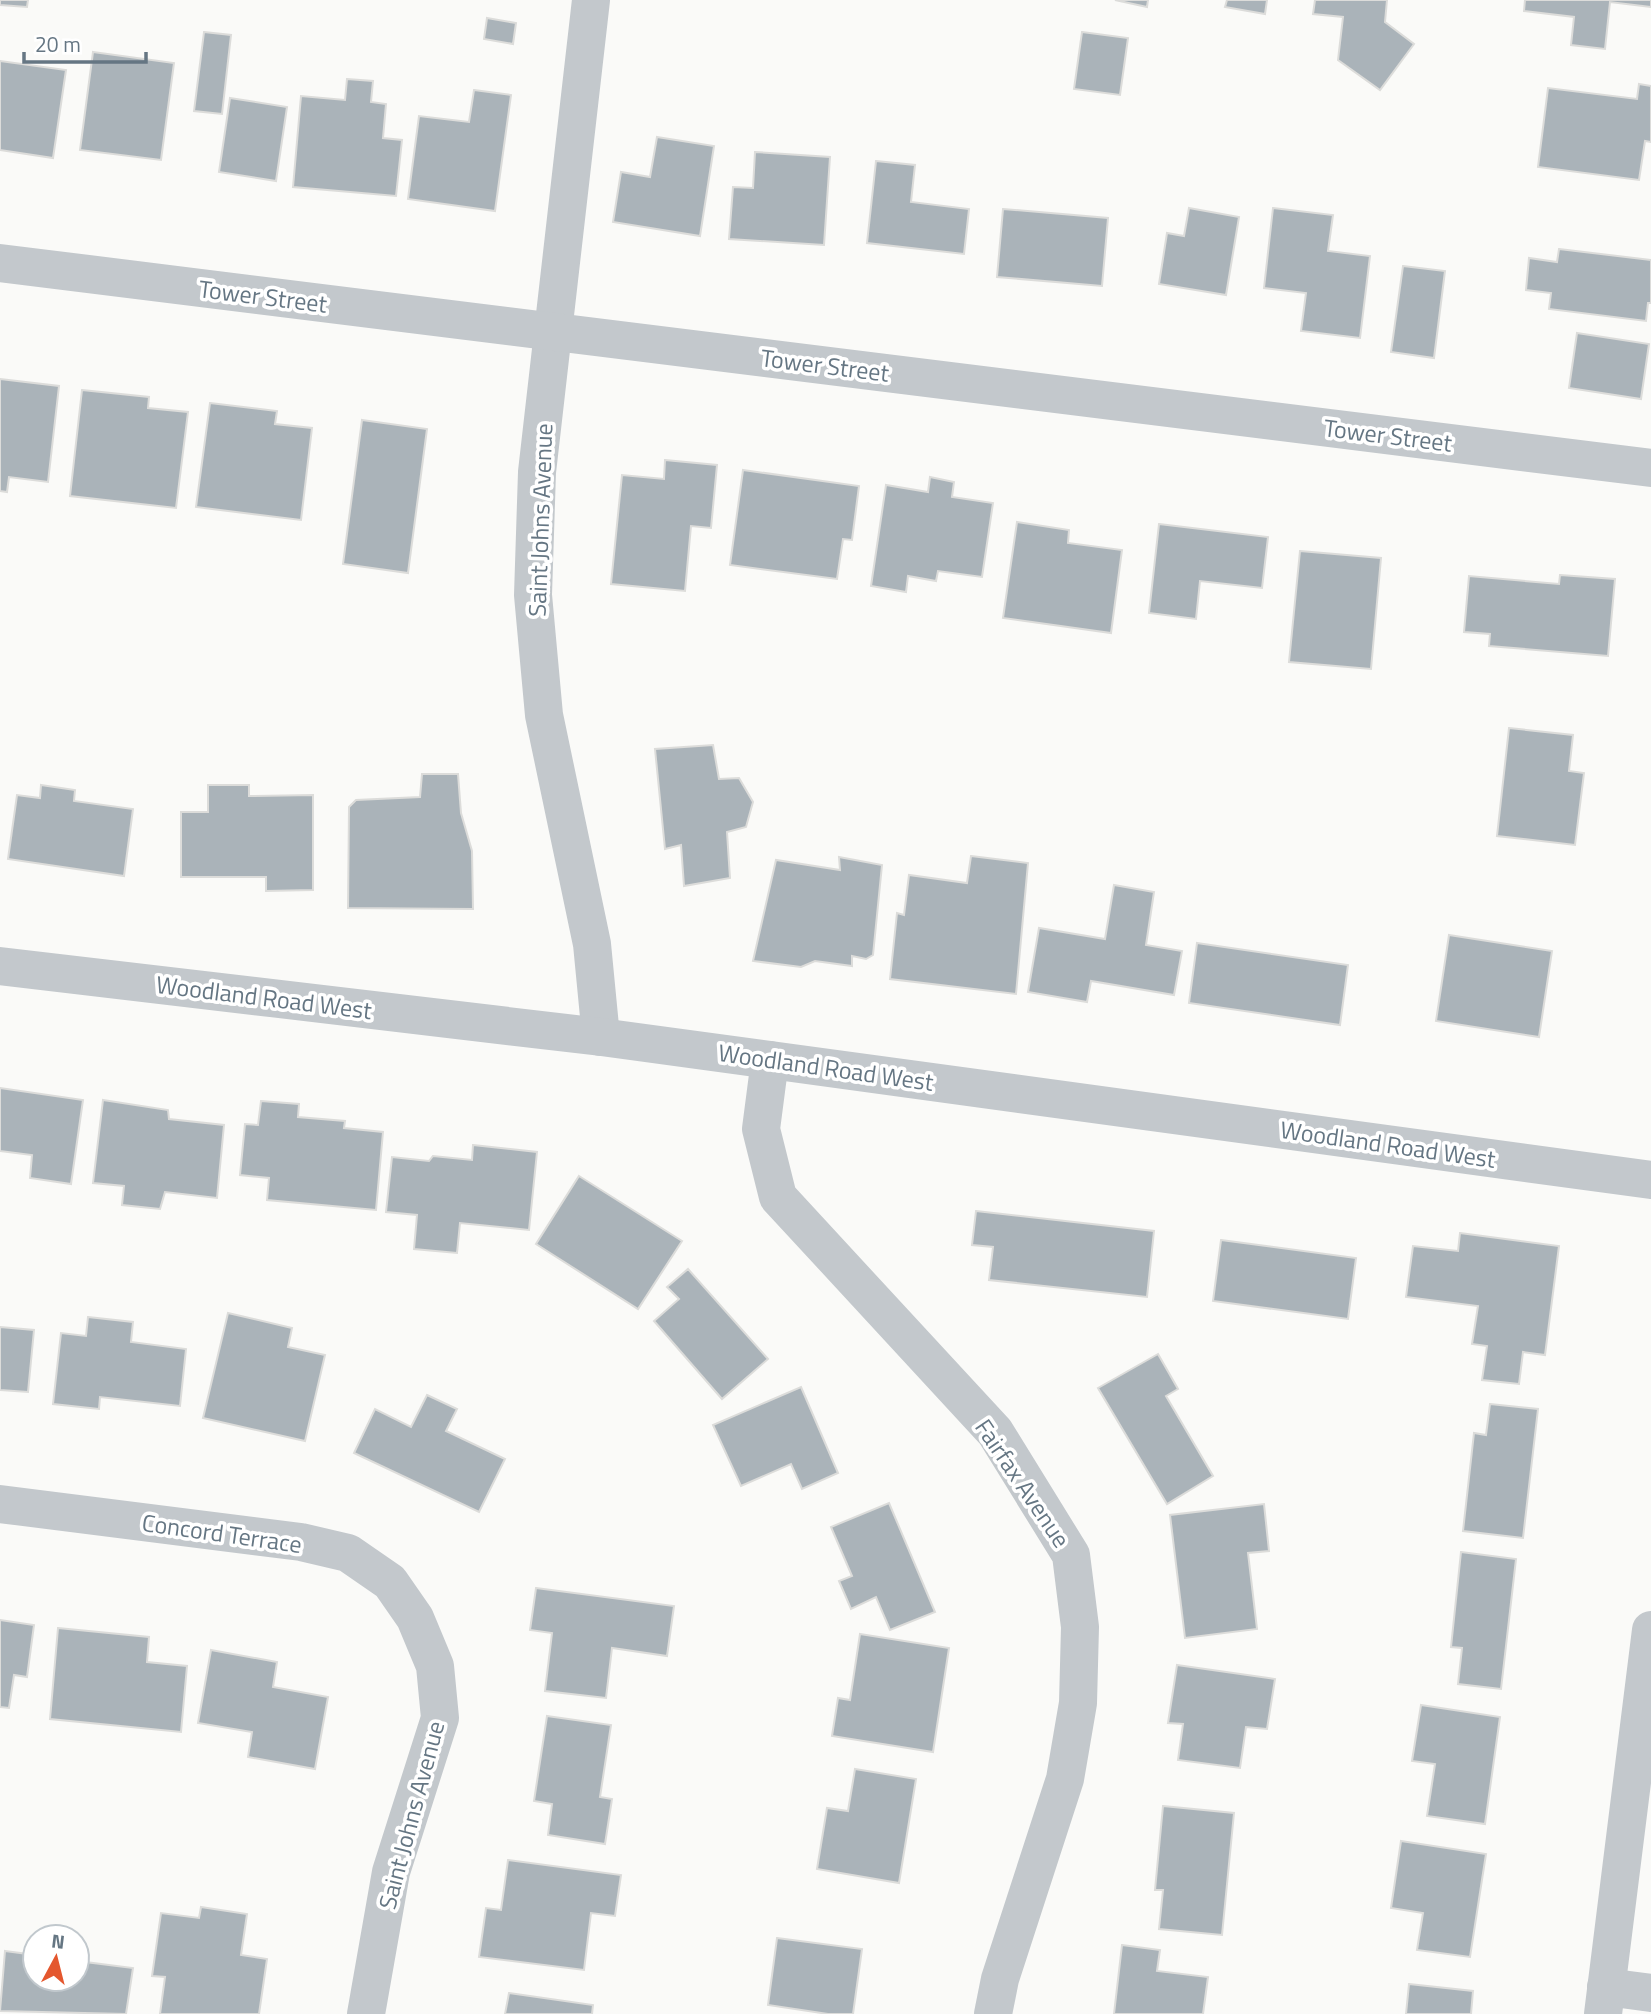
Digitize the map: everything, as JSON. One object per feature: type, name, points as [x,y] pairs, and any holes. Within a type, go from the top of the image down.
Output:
[{"type":"street","name":"Saint Johns Avenue","points":[[591,0],[537,472],[533,595],[544,715],[592,944],[601,1037]]},
{"type":"street","name":"Tower Street","points":[[0,263],[1651,468]]},
{"type":"street","name":"Woodland Road West","points":[[0,966],[601,1037],[1651,1180]]},
{"type":"street","name":"Fairfax Avenue","points":[[770,1060],[761,1129],[778,1197],[995,1432],[1070,1555],[1080,1627],[1078,1703],[1070,1754],[1065,1779],[1000,1979],[993,2014]]},
{"type":"street","name":"Concord Terrace","points":[[0,1504],[301,1542],[348,1552],[390,1582],[415,1618]]},
{"type":"street","name":"Saint Johns Avenue","points":[[366,2014],[391,1872],[440,1718],[435,1665],[415,1618]]},
{"type":"street","points":[[1651,1630],[1605,2001],[1651,1993]]},
{"type":"building","points":[[0,0],[28,0],[27,7],[0,5]]},
{"type":"building","points":[[1115,0],[1148,0],[1147,7]]},
{"type":"building","points":[[1227,0],[1267,0],[1265,14],[1225,7]]},
{"type":"building","points":[[1315,0],[1387,0],[1385,22],[1414,44],[1380,90],[1338,60],[1343,17],[1313,14]]},
{"type":"building","points":[[1525,0],[1651,0],[1651,7],[1610,2],[1605,49],[1571,45],[1574,17],[1524,11]]},
{"type":"building","points":[[487,18],[516,23],[513,44],[484,39]]},
{"type":"building","points":[[204,32],[231,35],[222,114],[194,111]]},
{"type":"building","points":[[1082,32],[1128,38],[1120,95],[1074,89]]},
{"type":"building","points":[[93,52],[174,63],[161,160],[80,150]]},
{"type":"building","points":[[0,61],[66,70],[53,158],[0,150]]},
{"type":"building","points":[[347,79],[373,81],[371,102],[386,104],[383,138],[402,140],[396,196],[293,187],[301,96],[345,100]]},
{"type":"building","points":[[1639,84],[1651,86],[1651,142],[1645,141],[1639,180],[1538,167],[1548,88],[1637,99]]},
{"type":"building","points":[[474,90],[511,95],[495,211],[408,199],[419,116],[469,122]]},
{"type":"building","points":[[230,98],[287,107],[276,181],[219,172]]},
{"type":"building","points":[[657,137],[714,146],[700,236],[613,222],[621,172],[650,177]]},
{"type":"building","points":[[755,152],[830,157],[824,245],[729,239],[733,187],[753,188]]},
{"type":"building","points":[[876,161],[915,165],[911,202],[969,209],[964,254],[867,243]]},
{"type":"building","points":[[1189,208],[1239,217],[1226,295],[1159,284],[1167,233],[1184,236]]},
{"type":"building","points":[[1273,208],[1333,215],[1328,251],[1370,256],[1360,338],[1301,331],[1306,293],[1264,288]]},
{"type":"building","points":[[1003,209],[1108,218],[1102,286],[997,277]]},
{"type":"building","points":[[1559,249],[1651,260],[1651,303],[1648,303],[1646,321],[1549,309],[1551,293],[1526,290],[1529,258],[1557,262]]},
{"type":"building","points":[[1403,266],[1445,271],[1434,358],[1391,352]]},
{"type":"building","points":[[1577,333],[1649,344],[1641,399],[1569,388]]},
{"type":"building","points":[[0,379],[59,386],[48,482],[9,477],[7,492],[0,491]]},
{"type":"building","points":[[82,390],[149,397],[148,408],[188,412],[176,508],[70,496]]},
{"type":"building","points":[[210,403],[277,411],[275,424],[312,428],[301,520],[196,507]]},
{"type":"building","points":[[362,420],[427,429],[408,573],[343,564]]},
{"type":"building","points":[[665,460],[717,465],[711,528],[691,526],[685,591],[611,584],[622,475],[664,479]]},
{"type":"building","points":[[743,470],[859,486],[852,540],[843,539],[837,579],[730,565]]},
{"type":"building","points":[[930,477],[954,482],[952,497],[993,503],[982,577],[938,571],[936,581],[908,576],[906,592],[871,586],[886,485],[928,492]]},
{"type":"building","points":[[1017,522],[1069,530],[1068,543],[1122,550],[1111,633],[1003,618]]},
{"type":"building","points":[[1159,524],[1268,537],[1262,588],[1200,581],[1196,619],[1149,613]]},
{"type":"building","points":[[1300,551],[1381,558],[1371,669],[1289,662]]},
{"type":"building","points":[[1560,575],[1615,579],[1608,656],[1489,646],[1490,634],[1464,632],[1469,576],[1559,584]]},
{"type":"building","points":[[1509,728],[1573,735],[1569,771],[1584,773],[1575,845],[1497,836]]},
{"type":"building","points":[[713,745],[719,779],[739,778],[753,802],[746,827],[727,832],[730,878],[684,886],[681,845],[665,849],[655,749]]},
{"type":"building","points":[[422,774],[458,774],[461,813],[472,851],[473,909],[348,908],[349,807],[356,800],[420,797]]},
{"type":"building","points":[[41,785],[75,790],[74,801],[133,809],[124,876],[8,859],[17,795],[40,798]]},
{"type":"building","points":[[208,785],[249,785],[249,796],[313,795],[313,890],[266,891],[266,877],[181,877],[181,812],[208,812]]},
{"type":"building","points":[[971,856],[1028,863],[1016,994],[890,979],[897,913],[904,915],[909,875],[967,883]]},
{"type":"building","points":[[839,857],[882,865],[873,955],[866,959],[852,956],[852,966],[815,961],[801,967],[753,961],[776,860],[840,870]]},
{"type":"building","points":[[1114,885],[1154,892],[1146,945],[1182,951],[1174,995],[1091,981],[1087,1002],[1028,992],[1039,928],[1105,939]]},
{"type":"building","points":[[1449,935],[1552,951],[1539,1037],[1436,1021]]},
{"type":"building","points":[[1197,943],[1348,965],[1340,1025],[1189,1003]]},
{"type":"building","points":[[0,1088],[83,1100],[71,1184],[30,1178],[32,1155],[0,1151]]},
{"type":"building","points":[[103,1100],[168,1110],[169,1119],[224,1125],[217,1198],[165,1192],[160,1209],[122,1205],[124,1186],[93,1183]]},
{"type":"building","points":[[261,1101],[299,1104],[298,1117],[345,1121],[344,1128],[383,1132],[376,1210],[267,1200],[269,1178],[240,1175],[245,1124],[258,1125]]},
{"type":"building","points":[[473,1145],[537,1152],[529,1230],[460,1223],[457,1253],[414,1249],[417,1215],[386,1212],[392,1157],[429,1161],[433,1156],[472,1160]]},
{"type":"building","points":[[579,1176],[682,1241],[638,1309],[536,1244]]},
{"type":"building","points":[[976,1211],[1154,1231],[1147,1297],[989,1280],[993,1247],[972,1245]]},
{"type":"building","points":[[1460,1233],[1559,1246],[1545,1355],[1523,1352],[1519,1384],[1482,1380],[1487,1346],[1472,1344],[1478,1306],[1406,1297],[1413,1246],[1458,1251]]},
{"type":"building","points":[[1221,1240],[1356,1258],[1348,1319],[1213,1301]]},
{"type":"building","points":[[688,1269],[768,1359],[722,1399],[654,1321],[679,1299],[667,1287]]},
{"type":"building","points":[[228,1313],[292,1328],[288,1347],[325,1355],[305,1441],[203,1418]]},
{"type":"building","points":[[88,1317],[133,1322],[131,1342],[186,1349],[180,1406],[100,1397],[99,1409],[53,1404],[61,1333],[86,1336]]},
{"type":"building","points":[[0,1327],[34,1330],[28,1392],[0,1390]]},
{"type":"building","points":[[1158,1354],[1178,1389],[1166,1396],[1213,1476],[1167,1504],[1098,1388]]},
{"type":"building","points":[[801,1387],[838,1473],[802,1489],[791,1464],[741,1486],[713,1425]]},
{"type":"building","points":[[427,1395],[457,1409],[446,1431],[505,1459],[479,1512],[354,1453],[375,1409],[411,1427]]},
{"type":"building","points":[[1490,1404],[1538,1409],[1523,1538],[1463,1531],[1474,1433],[1486,1435]]},
{"type":"building","points":[[889,1503],[935,1612],[890,1630],[876,1597],[851,1609],[839,1581],[852,1576],[831,1527]]},
{"type":"building","points":[[1264,1504],[1269,1551],[1248,1553],[1257,1629],[1185,1638],[1170,1515]]},
{"type":"building","points":[[1461,1552],[1516,1559],[1501,1689],[1458,1684],[1462,1648],[1451,1647]]},
{"type":"building","points":[[536,1588],[674,1606],[667,1656],[612,1648],[606,1698],[545,1691],[552,1633],[530,1630]]},
{"type":"building","points":[[0,1620],[34,1625],[27,1677],[14,1675],[9,1708],[0,1707]]},
{"type":"building","points":[[58,1628],[149,1637],[147,1662],[187,1666],[181,1732],[50,1719]]},
{"type":"building","points":[[860,1634],[949,1648],[933,1752],[832,1736],[838,1698],[850,1700]]},
{"type":"building","points":[[211,1650],[277,1662],[273,1687],[328,1697],[315,1769],[248,1757],[252,1732],[198,1723]]},
{"type":"building","points":[[1177,1665],[1275,1679],[1267,1729],[1246,1727],[1240,1768],[1178,1760],[1183,1724],[1168,1723]]},
{"type":"building","points":[[1421,1705],[1500,1717],[1485,1824],[1427,1816],[1435,1764],[1412,1761]]},
{"type":"building","points":[[547,1716],[611,1725],[600,1797],[612,1799],[605,1844],[548,1835],[552,1804],[534,1801]]},
{"type":"building","points":[[855,1769],[916,1779],[899,1883],[817,1869],[827,1808],[848,1811]]},
{"type":"building","points":[[1163,1806],[1234,1813],[1222,1935],[1159,1929],[1163,1890],[1155,1890]]},
{"type":"building","points":[[1401,1841],[1486,1854],[1470,1957],[1417,1950],[1423,1913],[1391,1908]]},
{"type":"building","points":[[508,1860],[621,1875],[615,1916],[591,1913],[584,1970],[479,1957],[486,1908],[501,1910]]},
{"type":"building","points":[[201,1907],[247,1914],[241,1955],[267,1959],[259,2014],[160,2014],[165,1977],[152,1976],[161,1913],[199,1918]]},
{"type":"building","points":[[777,1938],[862,1949],[853,2014],[828,2014],[768,2005]]},
{"type":"building","points":[[1122,1945],[1160,1950],[1157,1971],[1208,1977],[1203,2014],[1114,2014]]},
{"type":"building","points":[[5,1951],[21,1953],[21,1993],[91,1993],[91,1963],[133,1968],[126,2014],[0,2011]]},
{"type":"building","points":[[1409,1984],[1473,1991],[1471,2014],[1406,2014]]},
{"type":"building","points":[[509,1993],[593,2005],[592,2014],[505,2014]]}]
